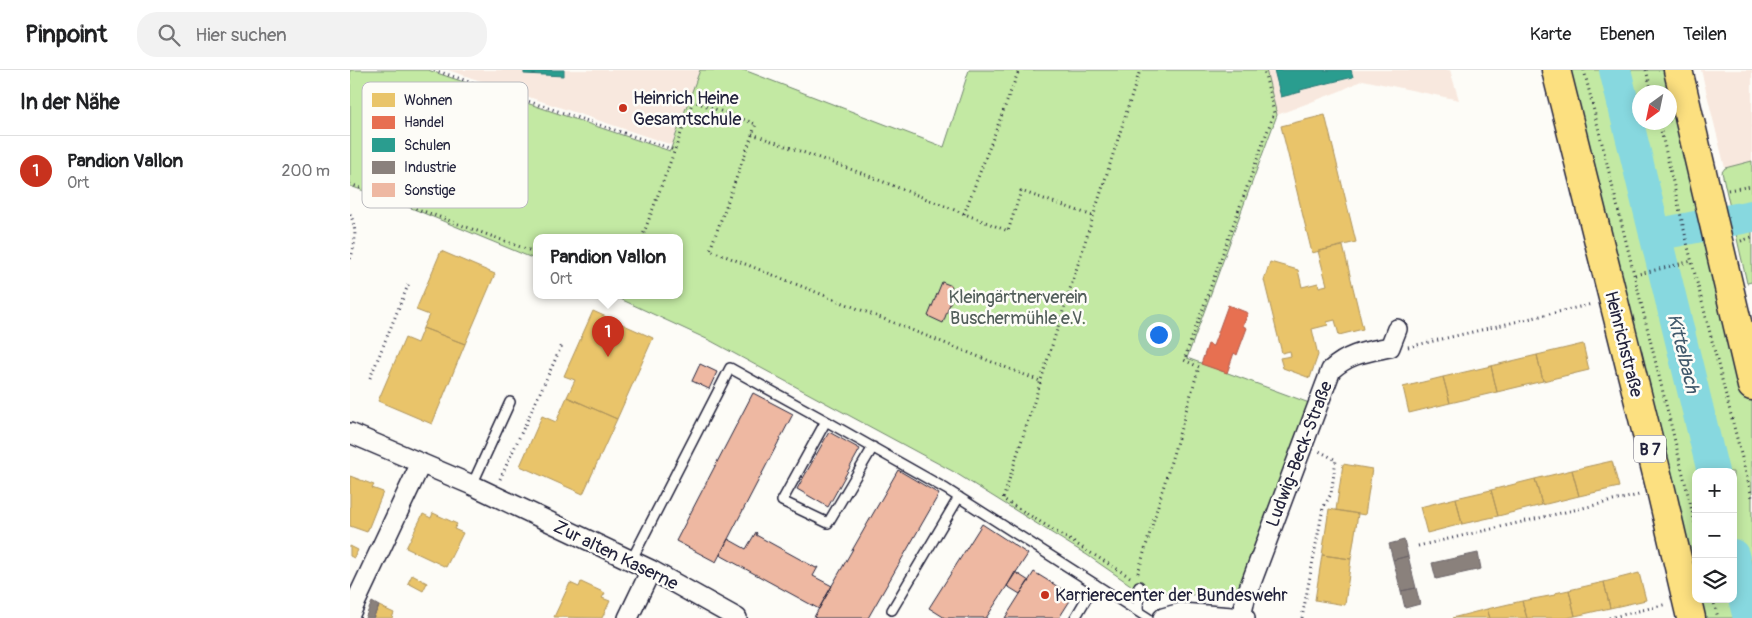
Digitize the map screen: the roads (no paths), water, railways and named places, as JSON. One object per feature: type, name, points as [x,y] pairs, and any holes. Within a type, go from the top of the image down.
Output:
[{"type":"main road","name":"Heinrichstraße","points":[[1556,70],[1661,490],[1688,609]]},
{"type":"main road","points":[[1678,70],[1751,382]]},
{"type":"street","name":"Ludwig-Beck-Straße","points":[[1163,618],[1181,612],[1243,618],[1245,600],[1331,370],[1350,356],[1390,347],[1397,329]]},
{"type":"street","name":"Zur alten Kaserne","points":[[350,433],[472,485],[651,570],[737,618]]},
{"type":"street","points":[[350,614],[421,463]]},
{"type":"street","points":[[628,618],[651,570]]},
{"type":"lane","points":[[631,561],[730,368],[959,497],[1148,618]]},
{"type":"lane","points":[[472,485],[510,402]]},
{"type":"lane","points":[[826,421],[782,501],[828,523],[872,447]]},
{"type":"lane","points":[[892,610],[959,497]]},
{"type":"lane","points":[[1075,618],[1095,584]]},
{"type":"lane","points":[[1138,611],[1139,586]]},
{"type":"waterway","name":"Kittelbach","points":[[1615,70],[1712,468]]},
{"type":"waterway","points":[[1655,235],[1752,216]]},
{"type":"waterway","name":"Kittelbach","points":[[1734,558],[1749,618]]},
{"type":"place","name":"Heinrich Heine Gesamtschule","points":[[623,108]]},
{"type":"place","name":"Pandion Vallon","points":[[608,357]]},
{"type":"place","name":"Karrierecenter der Bundeswehr","points":[[1045,595]]},
{"type":"park label","name":"Kleingärtnerverein Buschermühle e.V.","points":[[1018,307]]}]
